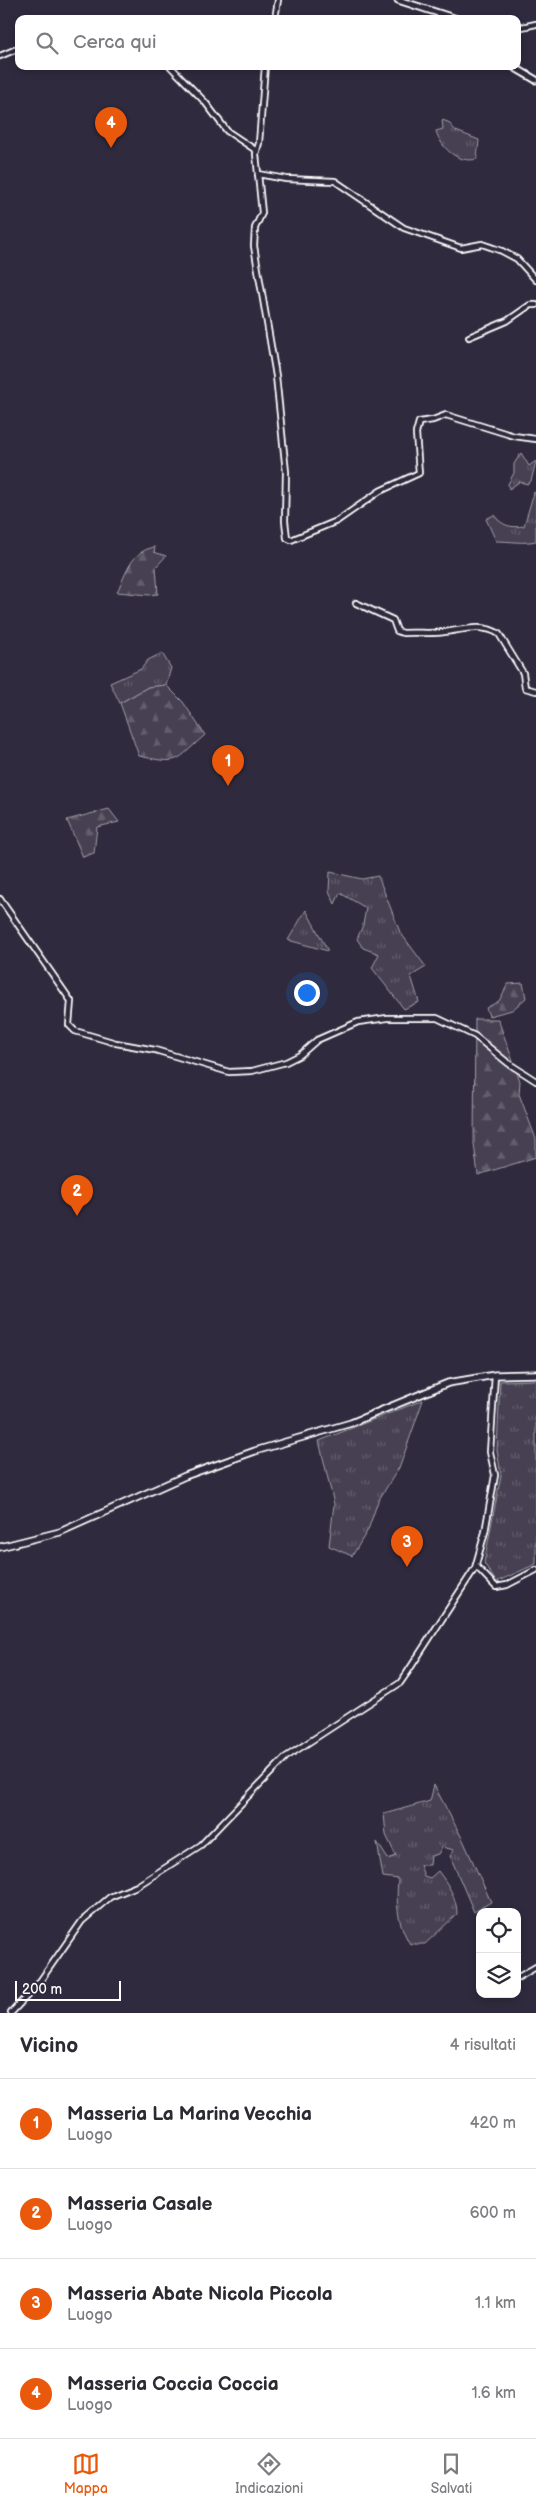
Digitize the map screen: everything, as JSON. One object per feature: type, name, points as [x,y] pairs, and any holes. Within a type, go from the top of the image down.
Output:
[{"type":"main road","points":[[0,1547],[60,1532],[185,1476],[255,1451],[351,1423],[448,1383],[495,1375],[536,1374]]},
{"type":"street","points":[[276,15],[278,0]]},
{"type":"street","points":[[398,0],[445,15]]},
{"type":"street","points":[[521,27],[536,24]]},
{"type":"street","points":[[0,56],[15,50]]},
{"type":"street","points":[[174,70],[206,102],[227,131],[257,151]]},
{"type":"street","points":[[265,70],[257,151],[262,213],[255,228],[254,246],[276,376],[286,472],[285,521],[287,538],[291,540],[320,530],[337,521],[380,491],[419,473],[416,433],[419,422],[433,420],[446,415],[514,436],[536,439]]},
{"type":"street","points":[[519,70],[536,80]]},
{"type":"street","points":[[258,174],[286,179],[335,181],[404,228],[461,248],[482,244],[502,251],[517,259],[536,280]]},
{"type":"street","points":[[469,337],[507,321],[530,305],[536,305]]},
{"type":"street","points":[[356,603],[392,620],[397,631],[403,633],[443,633],[466,628],[494,630],[499,634],[523,673],[525,688],[536,691]]},
{"type":"street","points":[[0,899],[71,1001],[69,1025],[75,1031],[116,1043],[155,1050],[229,1072],[252,1071],[286,1062],[300,1055],[317,1040],[358,1022],[387,1018],[437,1018],[474,1036],[508,1063],[536,1081]]},
{"type":"street","points":[[11,2013],[38,1984],[82,1922],[110,1897],[137,1886],[200,1845],[286,1757],[400,1683],[476,1566],[485,1532],[495,1474],[490,1452],[495,1375]]},
{"type":"street","points":[[476,1566],[496,1587],[507,1585],[536,1570]]},
{"type":"street","points":[[521,1976],[536,1967]]},
{"type":"green space","points":[[442,120],[448,122],[456,131],[479,140],[477,159],[463,159],[446,149],[436,131],[443,129]]},
{"type":"green space","points":[[521,453],[529,466],[536,461],[531,481],[528,484],[519,482],[509,489],[508,484],[514,473],[514,464]]},
{"type":"green space","points":[[534,492],[536,493],[536,541],[496,541],[486,519],[494,515],[500,522],[507,525],[515,527],[524,526]]},
{"type":"green space","points":[[155,547],[154,552],[166,556],[156,567],[158,594],[117,592],[135,558],[147,549]]},
{"type":"green space","points":[[162,653],[171,668],[166,685],[148,687],[120,703],[110,683],[141,669],[148,660]]},
{"type":"green space","points":[[166,685],[183,702],[205,735],[182,756],[176,759],[163,760],[139,756],[120,703],[148,687]]},
{"type":"green space","points":[[109,809],[119,822],[97,827],[94,853],[83,857],[67,820]]},
{"type":"green space","points":[[330,872],[362,879],[378,876],[400,932],[426,967],[411,976],[419,1002],[404,1009],[372,968],[379,954],[363,948],[357,939],[363,925],[366,908],[340,893],[335,904],[329,891]]},
{"type":"green space","points":[[306,910],[328,951],[288,940]]},
{"type":"green space","points":[[523,983],[526,998],[512,1010],[489,1016],[486,1008],[499,1001],[508,984]]},
{"type":"green space","points":[[475,1019],[498,1019],[520,1081],[519,1094],[536,1139],[536,1157],[478,1175],[474,1144]]},
{"type":"green space","points":[[536,1380],[536,1564],[496,1582],[484,1563],[501,1475],[497,1450],[500,1381]]},
{"type":"green space","points":[[423,1400],[400,1466],[378,1501],[368,1530],[352,1556],[329,1546],[334,1504],[319,1441]]},
{"type":"green space","points":[[434,1785],[463,1840],[491,1902],[481,1908],[476,1908],[474,1912],[450,1856],[454,1850],[442,1847],[438,1854],[431,1856],[430,1865],[420,1865],[424,1876],[430,1878],[438,1871],[451,1891],[457,1908],[457,1914],[425,1944],[410,1944],[402,1928],[398,1913],[398,1879],[383,1877],[377,1842],[388,1859],[396,1856],[386,1835],[384,1814],[430,1801]]},
{"type":"place","name":"Masseria Coccia Coccia","points":[[111,148]]},
{"type":"place","name":"Masseria La Marina Vecchia","points":[[228,786]]},
{"type":"place","name":"Masseria Casale","points":[[77,1216]]},
{"type":"place","name":"Masseria Abate Nicola Piccola","points":[[407,1567]]}]
